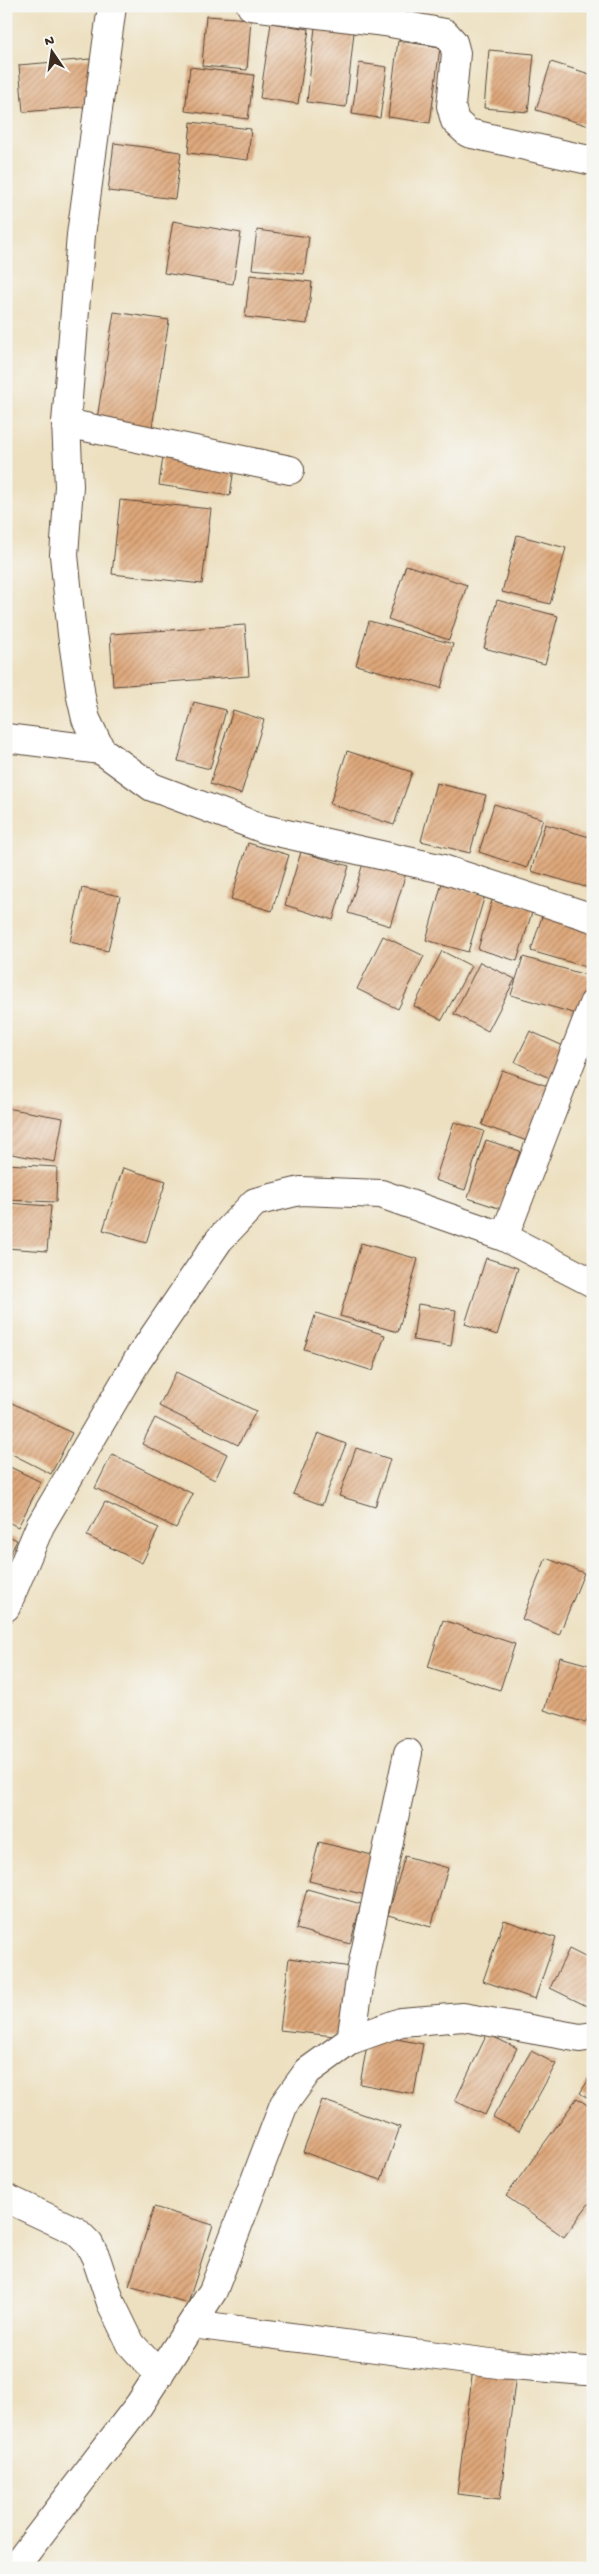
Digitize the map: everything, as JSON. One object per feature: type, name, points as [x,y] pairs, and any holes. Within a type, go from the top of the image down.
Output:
[{"type":"street","points":[[112,6],[81,235],[66,423],[69,486],[64,555],[80,697],[86,719],[101,750],[152,787],[264,829],[443,869],[593,918]]},
{"type":"street","points":[[251,6],[385,22],[445,33],[453,42],[456,53],[451,106],[455,121],[468,133],[593,161]]},
{"type":"street","points":[[66,423],[290,470]]},
{"type":"street","points":[[6,738],[101,750]]},
{"type":"street","points":[[504,1237],[593,1004]]},
{"type":"street","points":[[6,1607],[40,1526],[137,1361],[220,1240],[255,1202],[300,1191],[381,1194],[504,1237],[593,1283]]},
{"type":"street","points":[[351,2040],[362,1967],[408,1753]]},
{"type":"street","points":[[14,2568],[139,2405],[213,2291],[284,2104],[308,2071],[351,2040],[401,2022],[462,2017],[580,2038],[593,2036]]},
{"type":"street","points":[[6,2198],[76,2231],[89,2244],[96,2258],[111,2303],[132,2344],[159,2375]]},
{"type":"street","points":[[192,2324],[489,2363],[586,2371]]},
{"type":"building","points":[[206,16],[251,19],[247,70],[202,66]]},
{"type":"building","points":[[271,23],[309,29],[298,104],[260,98]]},
{"type":"building","points":[[315,27],[354,32],[346,107],[307,102]]},
{"type":"building","points":[[398,41],[440,47],[430,123],[388,117]]},
{"type":"building","points":[[489,50],[534,54],[528,112],[484,108]]},
{"type":"building","points":[[90,59],[94,106],[23,112],[19,65]]},
{"type":"building","points":[[551,62],[593,75],[593,127],[536,110]]},
{"type":"building","points":[[359,63],[387,67],[380,118],[352,114]]},
{"type":"building","points":[[190,67],[254,75],[248,119],[185,111]]},
{"type":"building","points":[[191,122],[251,129],[248,160],[188,153]]},
{"type":"building","points":[[114,143],[181,152],[175,199],[108,191]]},
{"type":"building","points":[[173,221],[241,233],[233,284],[164,273]]},
{"type":"building","points":[[257,230],[309,237],[304,274],[252,269]]},
{"type":"building","points":[[250,275],[312,282],[307,324],[245,317]]},
{"type":"building","points":[[114,312],[169,320],[151,434],[96,425]]},
{"type":"building","points":[[164,450],[235,461],[230,496],[159,485]]},
{"type":"building","points":[[120,500],[211,509],[202,584],[112,574]]},
{"type":"building","points":[[517,535],[566,548],[550,604],[502,592]]},
{"type":"building","points":[[406,565],[467,585],[449,640],[388,619]]},
{"type":"building","points":[[497,600],[558,616],[545,664],[484,648]]},
{"type":"building","points":[[369,621],[453,644],[441,688],[356,665]]},
{"type":"building","points":[[245,625],[249,676],[113,686],[110,634]]},
{"type":"building","points":[[194,702],[226,710],[210,769],[178,761]]},
{"type":"building","points":[[233,710],[264,720],[241,794],[210,784]]},
{"type":"building","points":[[347,751],[412,772],[394,825],[330,804]]},
{"type":"building","points":[[436,783],[486,795],[470,853],[421,841]]},
{"type":"building","points":[[494,804],[543,819],[527,868],[479,852]]},
{"type":"building","points":[[545,824],[593,838],[593,874],[589,888],[531,871]]},
{"type":"building","points":[[248,843],[289,855],[272,911],[231,899]]},
{"type":"building","points":[[301,852],[349,866],[333,920],[285,905]]},
{"type":"building","points":[[364,860],[406,873],[390,926],[348,913]]},
{"type":"building","points":[[593,880],[593,894],[588,892]]},
{"type":"building","points":[[442,883],[485,895],[468,952],[426,940]]},
{"type":"building","points":[[82,888],[120,896],[108,951],[70,942]]},
{"type":"building","points":[[493,897],[533,909],[517,961],[478,949]]},
{"type":"building","points":[[543,913],[593,928],[593,969],[531,951]]},
{"type":"building","points":[[383,936],[424,956],[398,1009],[357,989]]},
{"type":"building","points":[[442,951],[471,966],[442,1020],[414,1006]]},
{"type":"building","points":[[523,957],[593,977],[593,986],[583,1016],[511,995]]},
{"type":"building","points":[[480,962],[515,979],[488,1031],[454,1014]]},
{"type":"building","points":[[530,1031],[570,1049],[556,1081],[515,1062]]},
{"type":"building","points":[[502,1070],[550,1087],[530,1142],[482,1125]]},
{"type":"building","points":[[6,1108],[63,1118],[55,1162],[6,1153]]},
{"type":"building","points":[[454,1122],[484,1131],[465,1190],[435,1180]]},
{"type":"building","points":[[486,1140],[520,1151],[501,1209],[468,1198]]},
{"type":"building","points":[[6,1164],[57,1167],[56,1202],[6,1200]]},
{"type":"building","points":[[123,1168],[166,1181],[146,1243],[103,1230]]},
{"type":"building","points":[[6,1203],[51,1206],[47,1251],[6,1248]]},
{"type":"building","points":[[361,1243],[418,1259],[398,1332],[340,1316]]},
{"type":"building","points":[[486,1258],[518,1268],[497,1335],[465,1324]]},
{"type":"building","points":[[418,1304],[456,1310],[451,1346],[413,1340]]},
{"type":"building","points":[[316,1313],[385,1335],[373,1371],[304,1349]]},
{"type":"building","points":[[176,1372],[256,1411],[238,1445],[159,1406]]},
{"type":"building","points":[[10,1402],[72,1433],[51,1474],[6,1451],[6,1409]]},
{"type":"building","points":[[155,1418],[227,1454],[215,1480],[142,1444]]},
{"type":"building","points":[[318,1433],[346,1444],[322,1505],[293,1494]]},
{"type":"building","points":[[356,1448],[390,1459],[375,1507],[339,1496]]},
{"type":"building","points":[[112,1454],[193,1494],[176,1528],[95,1488]]},
{"type":"building","points":[[6,1465],[41,1482],[18,1527],[6,1521]]},
{"type":"building","points":[[105,1502],[159,1528],[142,1563],[87,1536]]},
{"type":"building","points":[[6,1535],[17,1540],[6,1562]]},
{"type":"building","points":[[546,1558],[584,1573],[559,1635],[522,1619]]},
{"type":"building","points":[[443,1620],[515,1644],[500,1690],[428,1667]]},
{"type":"building","points":[[560,1657],[593,1666],[593,1700],[586,1723],[544,1710]]},
{"type":"building","points":[[319,1842],[380,1857],[370,1896],[309,1881]]},
{"type":"building","points":[[405,1856],[448,1868],[431,1927],[388,1915]]},
{"type":"building","points":[[307,1889],[361,1904],[350,1944],[296,1929]]},
{"type":"building","points":[[504,1920],[556,1938],[535,1999],[483,1981]]},
{"type":"building","points":[[569,1949],[593,1961],[593,2009],[550,1988]]},
{"type":"building","points":[[289,1958],[351,1967],[342,2037],[280,2030]]},
{"type":"building","points":[[369,2034],[423,2044],[414,2094],[360,2084]]},
{"type":"building","points":[[487,2034],[517,2048],[485,2115],[455,2101]]},
{"type":"building","points":[[531,2051],[556,2064],[519,2131],[493,2117]]},
{"type":"building","points":[[593,2073],[593,2102],[580,2093]]},
{"type":"building","points":[[577,2098],[593,2109],[593,2198],[564,2237],[506,2196]]},
{"type":"building","points":[[322,2100],[400,2127],[381,2180],[303,2152]]},
{"type":"building","points":[[154,2207],[213,2225],[188,2303],[129,2286]]},
{"type":"building","points":[[473,2369],[516,2375],[500,2499],[457,2494]]}]
